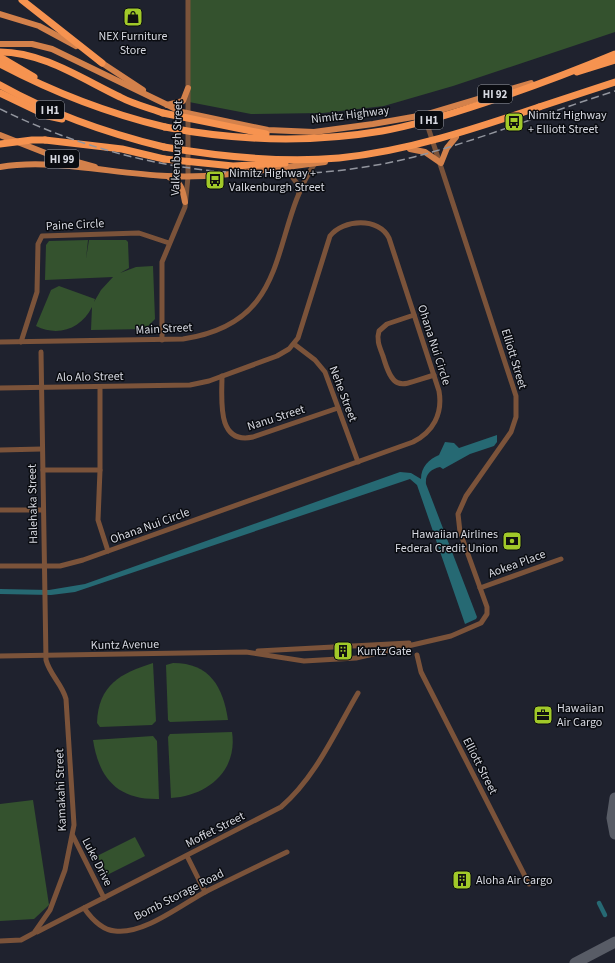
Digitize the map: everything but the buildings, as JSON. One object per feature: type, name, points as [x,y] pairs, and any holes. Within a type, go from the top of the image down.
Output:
[{"type":"highway","points":[[22,0],[102,63]]},
{"type":"highway","points":[[0,52],[23,54],[40,59],[122,98],[163,113],[232,129],[301,139]]},
{"type":"highway","points":[[552,81],[615,55]]},
{"type":"highway","points":[[0,57],[73,99]]},
{"type":"highway","name":"I H1","points":[[0,64],[28,79],[73,99],[118,115],[165,127],[210,134],[301,139],[356,134],[410,125],[462,110],[615,60]]},
{"type":"highway","name":"I H1","points":[[0,85],[47,109],[103,130],[164,147],[204,154],[256,159],[338,158],[418,144],[463,132],[615,84]]},
{"type":"highway","points":[[0,93],[48,116],[103,130]]},
{"type":"highway","points":[[0,144],[44,140],[122,149],[164,159],[249,167],[338,158]]},
{"type":"main road","points":[[0,14],[25,21],[53,32],[159,102]]},
{"type":"main road","name":"Nimitz Highway","points":[[0,44],[27,44],[52,48],[159,102],[189,114],[268,130],[314,132],[424,115],[615,55]]},
{"type":"main road","name":"HI 92","points":[[0,167],[40,164],[128,174],[204,177],[315,163],[410,149],[456,137],[615,84]]},
{"type":"main road","points":[[167,105],[173,105],[182,101],[188,88]]},
{"type":"main road","name":"HI 99","points":[[0,135],[66,160],[128,174]]},
{"type":"main road","points":[[410,149],[425,152],[441,163],[447,148],[456,137]]},
{"type":"main road","points":[[168,176],[178,182],[182,188],[185,202]]},
{"type":"street","name":"Valkenburgh Street","points":[[162,340],[162,262],[185,202],[188,177],[188,0]]},
{"type":"street","name":"Elliott Street","points":[[416,643],[447,637],[481,622],[486,617],[487,610],[460,532],[458,514],[466,496],[511,432],[516,417],[516,400],[441,163],[424,115]]},
{"type":"street","name":"Main Street","points":[[0,342],[162,340],[199,337],[214,332],[243,315],[254,304],[272,276],[298,200],[309,173],[315,163]]},
{"type":"street","name":"Main Street","points":[[272,168],[289,173],[297,182],[300,187],[298,200]]},
{"type":"street","name":"Ohana Nui Circle","points":[[0,566],[44,567],[71,564],[108,552],[413,442],[428,432],[436,422],[440,404],[439,392],[389,238],[380,226],[369,223],[344,226],[335,231],[328,239],[300,333],[294,344]]},
{"type":"street","name":"Paine Circle","points":[[21,342],[37,292],[38,244],[42,236],[139,233],[169,243]]},
{"type":"street","points":[[414,315],[387,324],[379,331],[378,340],[388,374],[394,381],[402,384],[434,375]]},
{"type":"street","points":[[222,376],[277,356],[294,344]]},
{"type":"street","name":"Nehe Street","points":[[294,344],[322,367],[358,462]]},
{"type":"street","name":"Halehaka Street","points":[[41,352],[46,656]]},
{"type":"street","name":"Alo Alo Street","points":[[0,388],[180,386],[200,384],[222,376]]},
{"type":"street","name":"Nanu Street","points":[[222,376],[224,422],[230,431],[239,437],[253,437],[338,408]]},
{"type":"street","points":[[100,387],[100,470],[98,520],[108,552]]},
{"type":"street","points":[[0,450],[42,449]]},
{"type":"street","points":[[44,470],[100,470]]},
{"type":"street","points":[[0,510],[43,510]]},
{"type":"street","name":"Aokea Place","points":[[480,588],[561,559]]},
{"type":"street","name":"Kuntz Avenue","points":[[0,656],[251,652],[265,650],[416,643]]},
{"type":"street","name":"Kuntz Avenue","points":[[251,652],[304,661],[356,658],[416,643]]},
{"type":"street","name":"Elliott Street","points":[[417,655],[421,672],[529,884]]},
{"type":"street","name":"Kamakahi Street","points":[[34,933],[50,910],[59,888],[73,836],[74,825],[66,699],[61,685],[49,669],[46,656]]},
{"type":"street","name":"Moffet Street","points":[[34,933],[282,807],[296,795],[309,778],[358,693]]},
{"type":"street","name":"Luke Drive","points":[[73,836],[104,898]]},
{"type":"street","name":"Bomb Storage Road","points":[[84,908],[92,919],[102,926],[114,931],[126,931],[146,925],[205,892],[287,852]]},
{"type":"street","points":[[187,856],[205,892]]},
{"type":"street","points":[[0,941],[21,940],[34,933]]},
{"type":"green space","points":[[187,0],[615,0],[615,32],[453,86],[384,106],[323,113],[251,114],[189,102]]},
{"type":"green space","points":[[88,240],[86,259],[89,240],[126,240],[128,242],[129,268],[120,273],[136,267],[153,266],[155,319],[145,329],[91,330],[92,307],[82,321],[68,329],[52,331],[36,326],[51,290],[59,286],[95,299],[94,302],[101,290],[113,277],[45,280],[46,245],[49,241]]},
{"type":"green space","points":[[153,663],[156,721],[152,725],[100,727],[97,723],[98,710],[102,699],[113,682],[131,671]]},
{"type":"green space","points":[[173,663],[186,664],[196,667],[205,672],[212,679],[218,687],[222,697],[228,720],[170,722],[168,720],[166,665]]},
{"type":"green space","points":[[232,732],[233,746],[230,758],[225,769],[217,779],[208,787],[197,792],[171,798],[168,737],[170,734]]},
{"type":"green space","points":[[153,736],[157,741],[159,799],[132,796],[121,791],[105,776],[96,753],[93,740]]},
{"type":"green space","points":[[33,800],[49,905],[34,919],[0,921],[0,804]]},
{"type":"green space","points":[[135,837],[145,856],[107,875],[97,856]]},
{"type":"water","points":[[497,435],[497,442],[494,446],[470,454],[443,469],[440,467],[434,469],[429,472],[426,477],[426,484],[477,617],[476,619],[465,624],[417,485],[410,479],[75,592],[51,595],[0,594],[0,589],[49,590],[85,584],[400,472],[411,473],[421,479],[424,467],[429,461],[439,455],[445,442],[454,443],[459,448]]},
{"type":"waterway","points":[[599,903],[605,915]]},
{"type":"taxiway","points":[[615,798],[612,818],[615,834]]},
{"type":"taxiway","points":[[575,963],[615,942]]},
{"type":"railway","points":[[0,109],[49,131],[99,148],[151,161],[203,170],[255,174],[308,173],[361,168],[414,157],[490,134],[615,91]]},
{"type":"place","name":"NEX Furniture Store","points":[[133,17]]},
{"type":"place","name":"Nimitz Highway + Elliott Street","points":[[514,122]]},
{"type":"place","name":"Nimitz Highway + Valkenburgh Street","points":[[215,180]]},
{"type":"place","name":"Hawaiian Airlines Federal Credit Union","points":[[512,541]]},
{"type":"place","name":"Kuntz Gate","points":[[343,651]]},
{"type":"place","name":"Hawaiian Air Cargo","points":[[543,715]]},
{"type":"place","name":"Aloha Air Cargo","points":[[462,880]]}]
